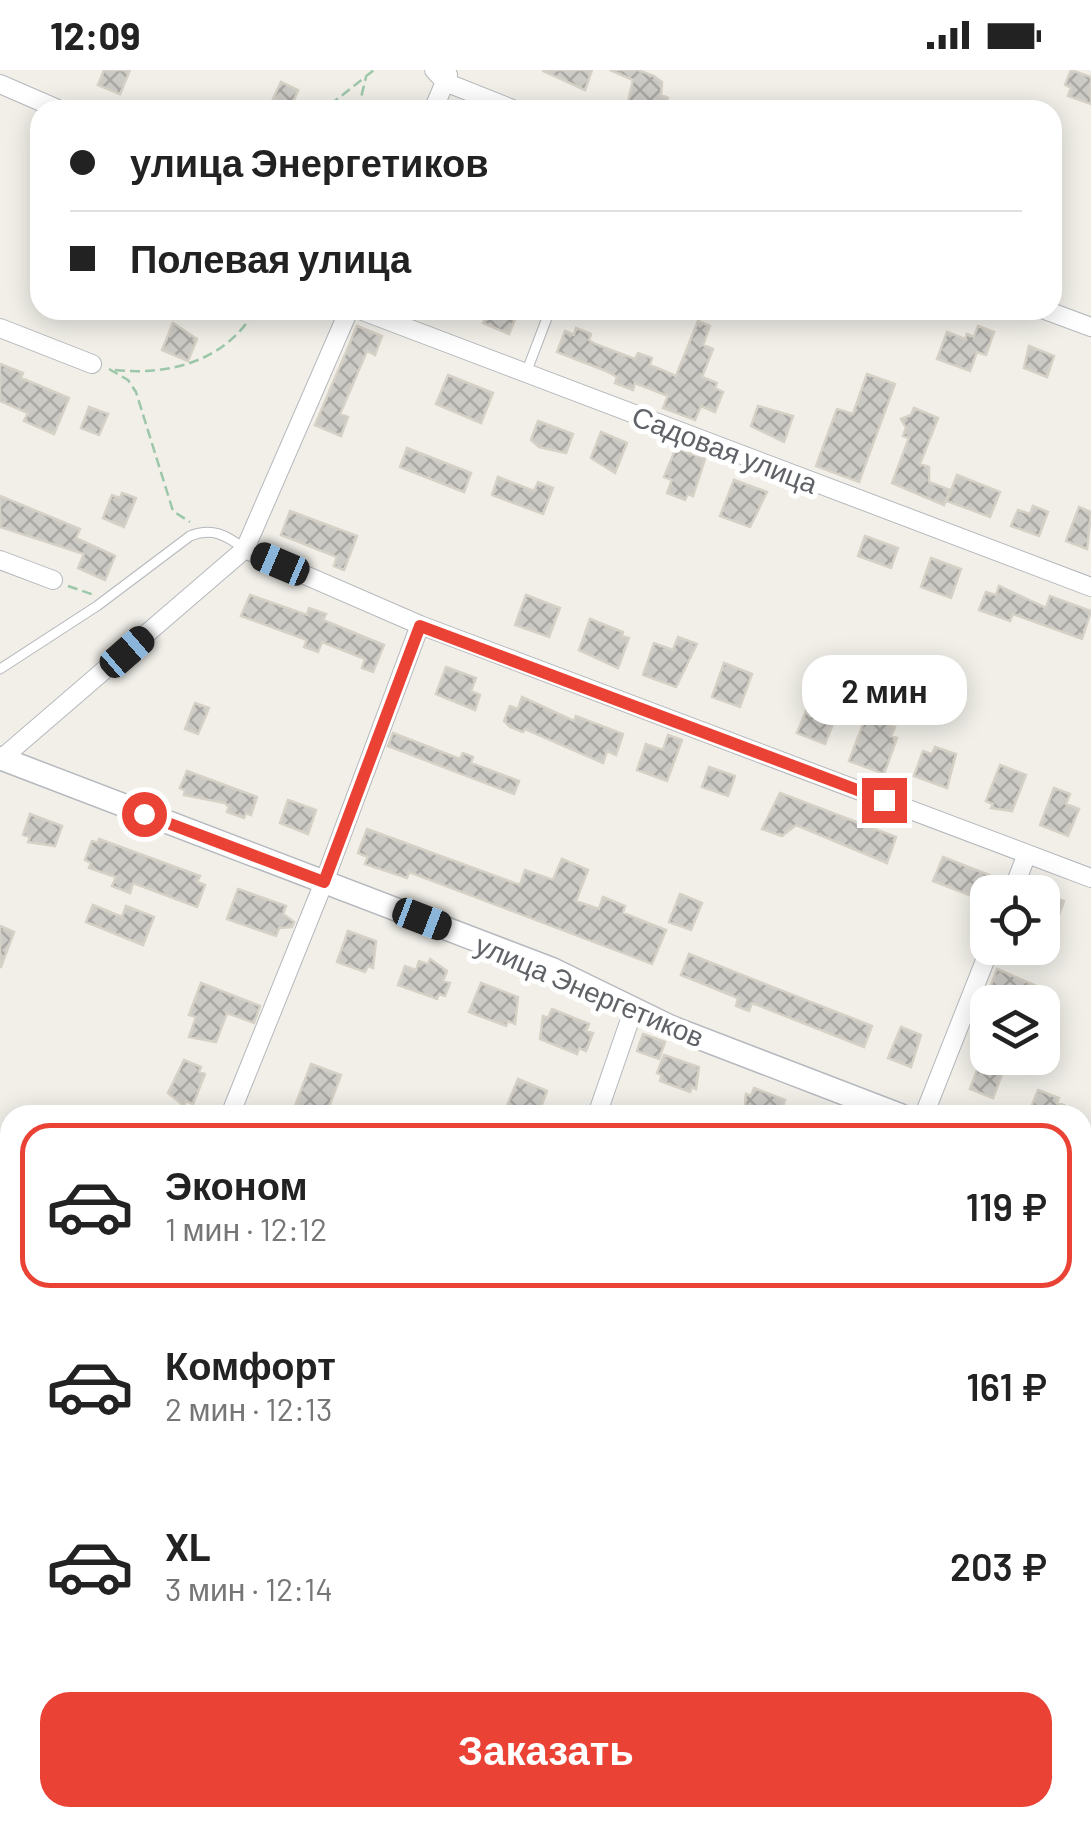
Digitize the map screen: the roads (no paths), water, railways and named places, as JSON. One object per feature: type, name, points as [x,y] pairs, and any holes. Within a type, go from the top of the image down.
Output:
[{"type":"street","points":[[436,100],[443,74],[496,100]]},
{"type":"street","points":[[0,84],[37,100]]},
{"type":"street","points":[[1062,316],[1091,327]]},
{"type":"street","points":[[0,760],[244,549],[345,320]]},
{"type":"street","name":"Садовая улица","points":[[386,320],[1091,588]]},
{"type":"street","points":[[0,328],[92,364]]},
{"type":"street","points":[[244,549],[420,626],[1091,878]]},
{"type":"street","points":[[0,560],[53,580]]},
{"type":"street","points":[[234,1105],[324,882],[420,626]]},
{"type":"street","name":"улица Энергетиков","points":[[0,760],[552,969],[634,1008],[875,1105]]},
{"type":"street","points":[[1019,875],[1027,854]]},
{"type":"street","points":[[928,1105],[983,965]]},
{"type":"street","points":[[600,1105],[634,1008]]},
{"type":"lane","points":[[526,374],[546,320]]},
{"type":"lane","points":[[0,669],[105,600],[176,544],[204,531],[226,535],[244,549]]}]
